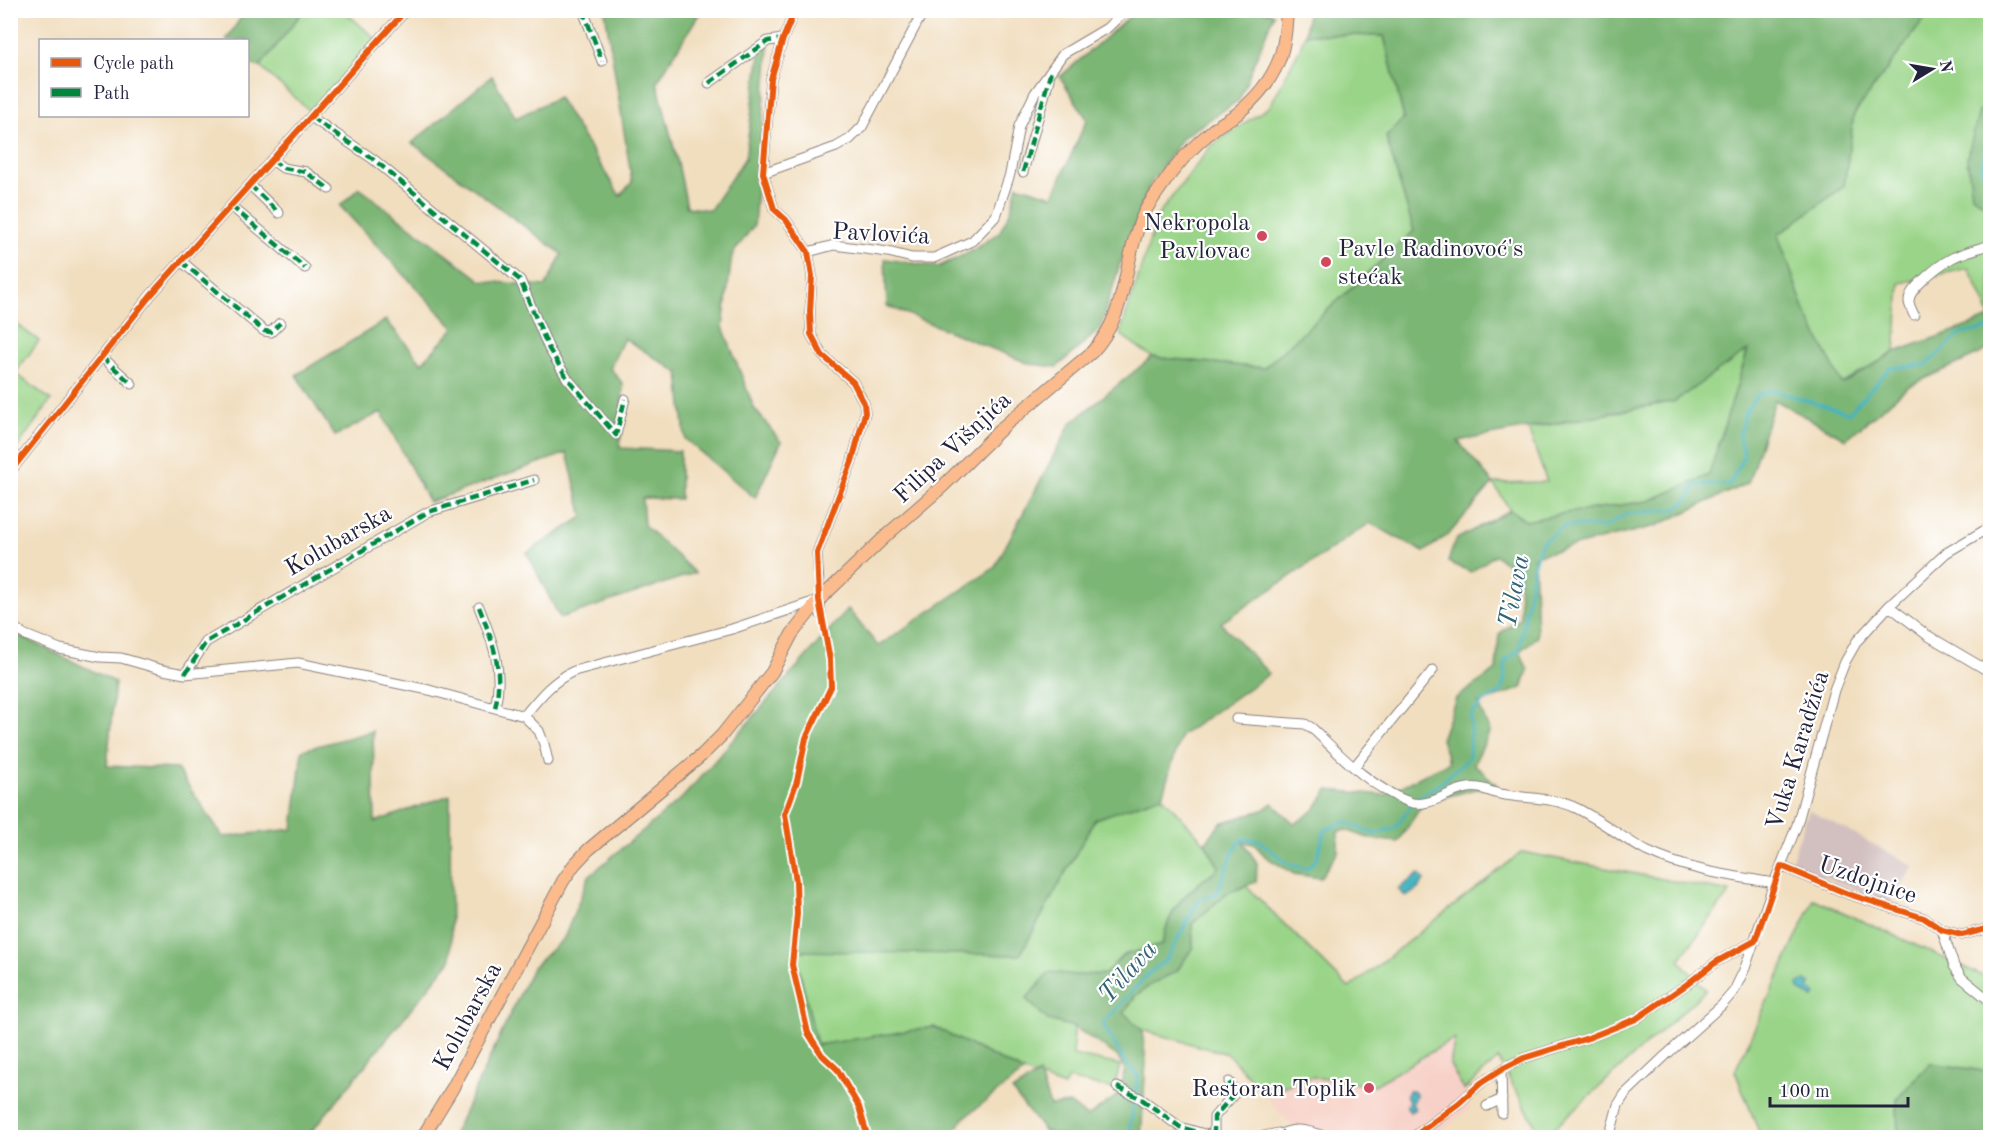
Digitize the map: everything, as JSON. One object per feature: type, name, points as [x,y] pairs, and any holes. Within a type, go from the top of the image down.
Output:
[{"type":"main road","name":"Filipa Višnjića","points":[[563,881],[588,849],[702,755],[722,735],[772,672],[792,634],[819,600],[889,533],[943,486],[1004,426],[1102,342],[1112,325],[1123,293],[1132,250],[1144,213],[1160,188],[1192,149],[1217,126],[1253,100],[1268,81],[1279,60],[1285,39],[1287,10]]},
{"type":"main road","name":"Kolubarska","points":[[423,1137],[452,1089],[563,881]]},
{"type":"street","points":[[10,472],[150,296],[406,10]]},
{"type":"street","points":[[584,10],[602,61]]},
{"type":"street","points":[[795,10],[783,39],[771,79],[763,173],[774,209],[786,220],[808,252],[812,276],[811,334],[822,355],[853,382],[864,403],[865,413],[852,460],[817,553],[821,615]]},
{"type":"street","points":[[763,173],[836,147],[850,139],[862,127],[924,10]]},
{"type":"street","name":"Pavlovića","points":[[808,252],[834,245],[888,252],[912,258],[934,258],[972,242],[996,216],[1010,174],[1019,126],[1035,93],[1062,54],[1107,28],[1126,10]]},
{"type":"street","points":[[710,83],[768,41],[783,39]]},
{"type":"street","name":"Pavlovića","points":[[1023,172],[1051,71]]},
{"type":"street","points":[[311,117],[373,159],[520,280],[549,349],[567,378],[616,435],[625,399]]},
{"type":"street","points":[[272,160],[283,168],[306,172],[329,189]]},
{"type":"street","points":[[250,185],[279,213]]},
{"type":"street","points":[[231,206],[304,268]]},
{"type":"street","points":[[1914,315],[1909,301],[1910,297],[1913,290],[1934,268],[1951,257],[1990,245]]},
{"type":"street","points":[[181,261],[264,331],[271,332],[280,323]]},
{"type":"street","points":[[102,357],[132,384]]},
{"type":"street","name":"Kolubarska","points":[[185,674],[206,642],[428,512],[534,480]]},
{"type":"street","name":"Vuka Karadžića","points":[[1609,1137],[1618,1105],[1625,1094],[1722,1005],[1734,991],[1755,941],[1774,883],[1797,825],[1834,690],[1845,662],[1857,641],[1889,606],[1946,553],[1990,527]]},
{"type":"street","points":[[524,717],[541,694],[559,678],[574,670],[721,632],[819,600]]},
{"type":"street","points":[[1889,606],[1927,635],[1990,672]]},
{"type":"street","points":[[479,608],[497,656],[499,691],[495,708]]},
{"type":"street","points":[[10,624],[23,634],[60,649],[100,657],[121,658],[185,674],[298,663],[429,690],[524,717],[539,731],[548,761]]},
{"type":"street","points":[[1354,767],[1433,670]]},
{"type":"street","points":[[1236,718],[1305,724],[1378,788],[1412,803],[1425,803],[1467,788],[1479,788],[1497,794],[1559,802],[1575,808],[1647,851],[1696,869],[1774,883]]},
{"type":"street","name":"Uzdojnice","points":[[1781,866],[1848,894],[1924,918],[1942,930]]},
{"type":"street","points":[[1942,930],[1962,935],[1990,928]]},
{"type":"street","points":[[1942,930],[1954,966],[1962,978],[1990,1001]]},
{"type":"street","points":[[1412,1137],[1501,1070],[1524,1058],[1611,1030],[1636,1019],[1716,962],[1755,941]]},
{"type":"street","points":[[1501,1070],[1502,1113]]},
{"type":"street","points":[[1117,1087],[1135,1096],[1180,1127],[1216,1137],[1214,1117],[1235,1093],[1229,1083]]},
{"type":"street","points":[[1487,1106],[1502,1099]]},
{"type":"street","points":[[1255,1137],[1299,1128],[1330,1137]]},
{"type":"street","points":[[1272,1137],[1283,1132]]},
{"type":"shaded area","points":[[1809,810],[1914,866],[1890,903],[1790,864]]},
{"type":"shaded area","name":"Restoran Toplik","points":[[1456,1038],[1450,1065],[1464,1090],[1470,1109],[1433,1137],[1302,1137],[1263,1093],[1312,1077],[1373,1086]]},
{"type":"green space","points":[[246,10],[303,11],[260,67],[249,64],[249,39],[227,39]]},
{"type":"green space","points":[[1260,10],[1274,14],[1239,100],[1183,137],[1150,184],[1120,264],[1100,329],[1057,367],[1030,364],[887,306],[885,259],[938,267],[970,252],[999,233],[1011,210],[1017,185],[1053,196],[1087,119],[1060,77],[1136,11]]},
{"type":"green space","points":[[303,11],[344,11],[376,39],[311,112],[260,67]]},
{"type":"green space","points":[[605,11],[701,11],[657,82],[687,207],[710,210],[745,158],[761,47],[769,47],[754,225],[732,255],[723,327],[754,408],[781,442],[755,498],[685,439],[679,373],[624,338],[610,368],[623,384],[620,448],[680,451],[680,499],[642,498],[644,525],[695,573],[560,618],[527,553],[583,517],[567,453],[429,502],[381,412],[335,436],[296,375],[386,320],[422,363],[454,328],[340,206],[359,188],[482,281],[546,286],[562,254],[412,143],[492,76],[516,118],[558,97],[620,196],[632,182]]},
{"type":"green space","points":[[1308,11],[1930,11],[1854,114],[1844,186],[1778,235],[1804,309],[1842,384],[1895,352],[1990,318],[1990,349],[1909,386],[1846,439],[1775,400],[1748,483],[1656,526],[1534,556],[1537,637],[1520,651],[1528,670],[1522,688],[1478,704],[1490,731],[1474,764],[1496,784],[1424,802],[1398,842],[1371,839],[1346,830],[1338,831],[1338,852],[1320,878],[1294,874],[1266,857],[1254,844],[1243,842],[1257,863],[1256,882],[1227,893],[1192,924],[1193,947],[1177,971],[1155,982],[1135,996],[1124,1013],[1142,1030],[1146,1063],[1141,1137],[1069,1137],[1044,1131],[1012,1091],[1039,1074],[1050,1106],[1071,1104],[1087,1117],[1118,1095],[1125,1070],[1117,1056],[1074,1027],[1048,1020],[1026,999],[1050,972],[1076,975],[1105,974],[1123,955],[1162,945],[1170,918],[1182,899],[1219,867],[1205,843],[1221,823],[1263,810],[1272,803],[1295,824],[1314,810],[1328,790],[1385,795],[1449,762],[1441,739],[1456,698],[1496,670],[1499,634],[1520,618],[1519,572],[1495,555],[1471,572],[1448,562],[1455,540],[1510,510],[1526,521],[1649,501],[1709,475],[1748,350],[1675,401],[1458,441],[1493,483],[1449,534],[1424,552],[1370,523],[1221,623],[1269,674],[1181,736],[1162,796],[1095,819],[1020,955],[795,951],[817,1045],[934,1027],[1024,1072],[965,1117],[949,1137],[452,1138],[532,968],[564,938],[589,876],[683,797],[848,609],[878,646],[994,568],[1071,423],[1152,357],[1264,368],[1414,231],[1386,137],[1404,118],[1384,36],[1305,34]]},
{"type":"green space","points":[[1930,11],[1990,11],[1990,108],[1979,111],[1972,195],[1990,209],[1990,316],[1969,268],[1900,283],[1895,352],[1842,384],[1804,309],[1778,235],[1844,186],[1854,114]]},
{"type":"green space","points":[[1305,34],[1384,36],[1404,119],[1386,137],[1414,231],[1264,368],[1152,357],[1120,334],[1158,215],[1211,146],[1270,106]]},
{"type":"green space","points":[[1990,108],[1990,209],[1972,195],[1967,158],[1979,111]]},
{"type":"green space","points":[[11,320],[39,341],[15,373],[51,400],[11,456]]},
{"type":"green space","points":[[1748,349],[1710,475],[1649,501],[1526,521],[1510,510],[1493,483],[1547,482],[1528,429],[1675,401]]},
{"type":"green space","points":[[10,631],[115,682],[107,766],[177,769],[223,837],[293,829],[302,750],[373,731],[375,822],[450,795],[451,960],[307,1137],[11,1137]]},
{"type":"green space","points":[[1162,796],[1205,843],[1219,867],[1182,899],[1170,918],[1162,945],[1123,955],[1105,974],[1050,973],[1048,1020],[1074,1027],[1073,1055],[1120,1065],[1114,1089],[1068,1079],[1064,1087],[1024,1072],[934,1027],[817,1045],[795,950],[1020,955],[1095,819]]},
{"type":"green space","points":[[1522,852],[1730,892],[1679,960],[1706,990],[1544,1137],[1498,1059],[1464,1090],[1450,1065],[1455,1038],[1373,1086],[1312,1077],[1263,1093],[1228,1054],[1142,1030],[1123,1013],[1135,996],[1155,982],[1177,971],[1193,947],[1192,924],[1227,893],[1246,886],[1349,988]]},
{"type":"green space","points":[[1814,899],[1990,979],[1990,1072],[1930,1063],[1897,1099],[1898,1137],[1761,1137],[1735,1071]]},
{"type":"green space","points":[[1930,1063],[1990,1072],[1990,1137],[1898,1137],[1897,1099]]},
{"type":"water","points":[[1419,874],[1424,880],[1418,889],[1406,897],[1398,889]]},
{"type":"water","points":[[1805,981],[1811,984],[1809,989],[1816,994],[1814,998],[1799,990],[1798,984]]},
{"type":"water","points":[[1408,1091],[1413,1091],[1417,1095],[1412,1103],[1415,1109],[1410,1112],[1406,1107],[1409,1101],[1406,1095]]},
{"type":"waterway","name":"Tilava","points":[[1990,126],[1982,170],[1990,183]]},
{"type":"waterway","name":"Tilava","points":[[1130,1138],[1138,1076],[1125,1062],[1103,1024],[1148,974],[1167,959],[1198,901],[1217,893],[1234,850],[1242,839],[1258,840],[1288,864],[1307,869],[1317,858],[1325,830],[1345,822],[1374,834],[1395,828],[1415,800],[1440,784],[1469,758],[1471,715],[1483,702],[1501,692],[1506,660],[1519,651],[1534,563],[1542,542],[1564,526],[1605,527],[1626,514],[1677,509],[1690,497],[1695,485],[1730,485],[1744,455],[1739,438],[1745,413],[1757,395],[1772,390],[1849,413],[1890,368],[1926,365],[1961,334],[1990,328]]},
{"type":"marked path","points":[[583,10],[602,61]]},
{"type":"marked path","points":[[709,83],[768,41],[783,39]]},
{"type":"marked path","points":[[1023,172],[1051,71]]},
{"type":"marked path","points":[[311,117],[373,159],[520,280],[549,349],[567,378],[616,435],[625,399]]},
{"type":"marked path","points":[[272,160],[283,168],[306,172],[329,189]]},
{"type":"marked path","points":[[250,185],[279,213]]},
{"type":"marked path","points":[[231,206],[305,268]]},
{"type":"marked path","points":[[181,261],[264,331],[271,332],[280,323]]},
{"type":"marked path","points":[[102,357],[132,384]]},
{"type":"marked path","points":[[185,674],[206,642],[428,512],[534,480]]},
{"type":"marked path","points":[[479,607],[496,656],[498,681],[495,708]]},
{"type":"marked path","points":[[1214,1136],[1214,1117],[1235,1093],[1229,1082]]},
{"type":"marked path","points":[[1117,1087],[1140,1098],[1180,1127],[1218,1138]]},
{"type":"marked path","points":[[1255,1138],[1283,1132]]},
{"type":"cycle path","points":[[10,472],[150,296],[406,10]]},
{"type":"cycle path","points":[[795,10],[783,39],[771,79],[763,173],[774,209],[786,220],[808,252],[812,276],[811,334],[822,355],[853,382],[864,403],[865,413],[852,461],[817,553],[819,600],[830,660],[831,687],[806,738],[797,781],[785,814],[796,881],[797,914],[792,965],[808,1033],[822,1055],[837,1069],[859,1107],[868,1138]]},
{"type":"cycle path","points":[[1412,1138],[1459,1103],[1481,1083],[1504,1068],[1524,1058],[1588,1038],[1636,1019],[1716,962],[1755,941],[1781,866],[1848,894],[1924,918],[1942,930],[1962,935],[1990,928]]},
{"type":"place","name":"Nekropola Pavlovac","points":[[1262,236]]},
{"type":"place","name":"Pavle Radinovoć's stećak","points":[[1326,262]]},
{"type":"place","name":"Restoran Toplik","points":[[1369,1088]]}]
